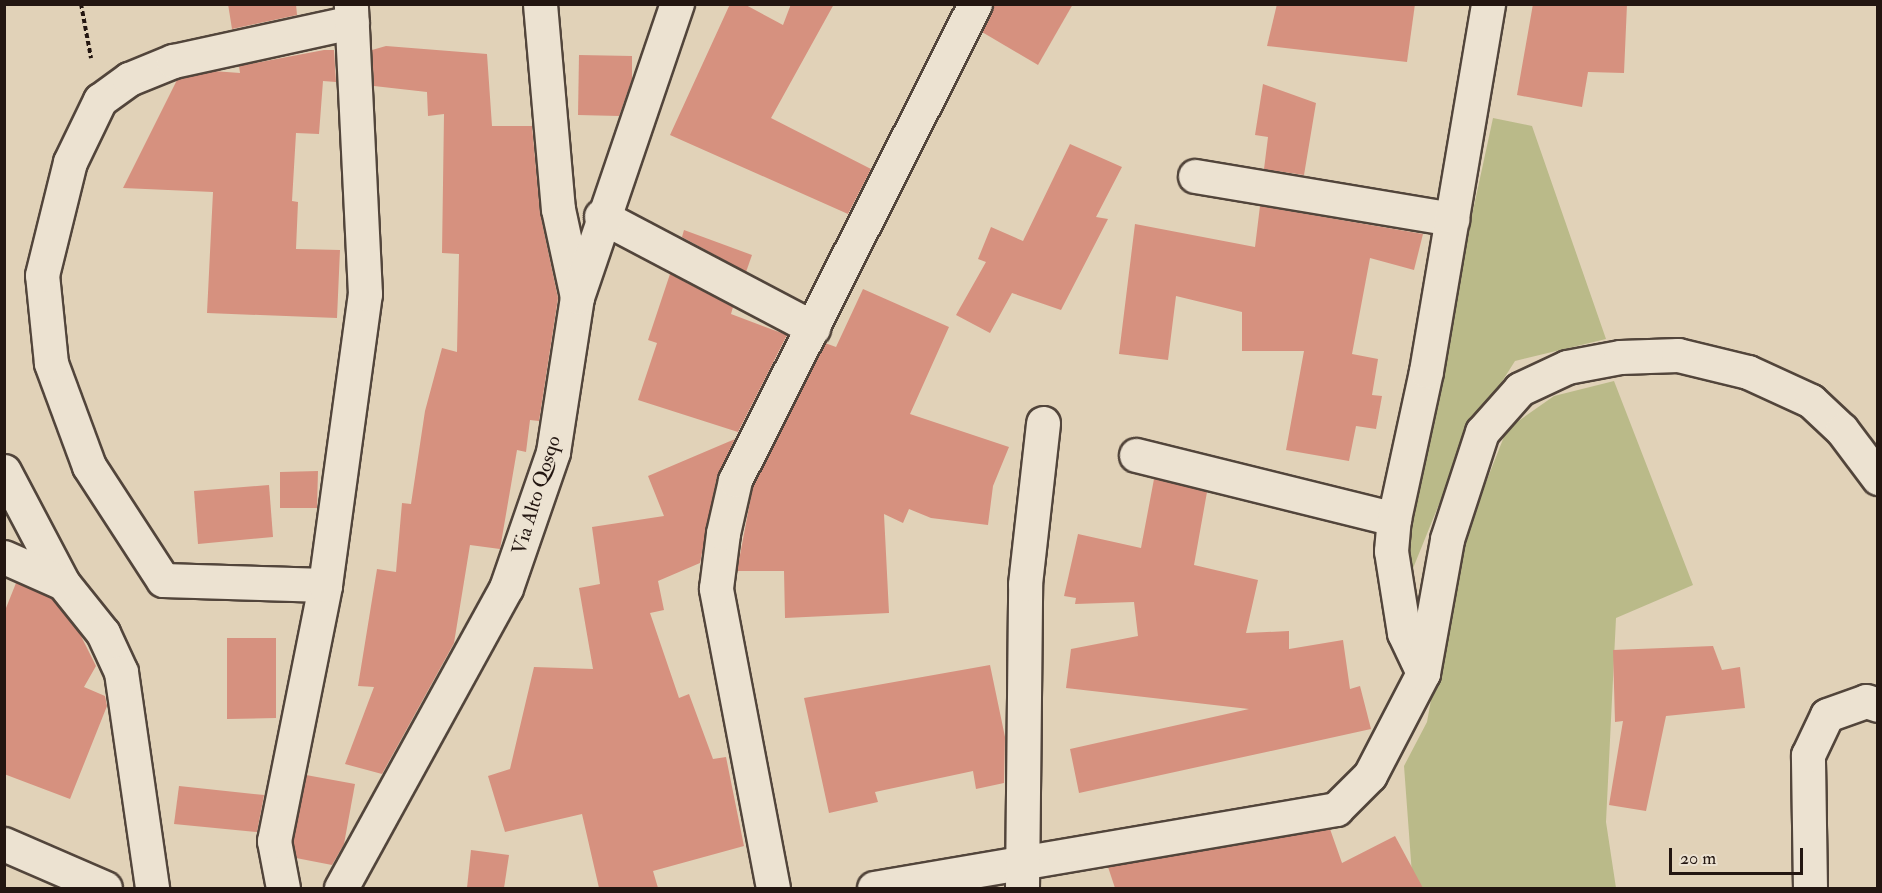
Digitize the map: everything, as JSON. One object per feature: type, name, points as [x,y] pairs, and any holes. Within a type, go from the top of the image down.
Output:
[{"type":"street","points":[[540,4],[558,209],[578,297]]},
{"type":"street","name":"Via Alto Qosqo","points":[[341,888],[506,588],[553,452],[578,297],[601,216],[677,4]]},
{"type":"street","points":[[773,888],[716,588],[735,480],[975,4]]},
{"type":"street","points":[[1424,673],[1404,633],[1391,550],[1394,519],[1452,219],[1488,4]]},
{"type":"street","points":[[283,888],[274,841],[325,585],[365,294],[351,13],[173,61],[129,79],[100,100],[70,162],[42,274],[51,363],[89,466],[163,580],[325,585]]},
{"type":"street","points":[[1195,176],[1452,219]]},
{"type":"street","points":[[601,216],[813,328]]},
{"type":"street","points":[[874,888],[1023,875],[1336,809],[1370,775],[1424,673],[1447,539],[1482,432],[1520,389],[1567,367],[1620,357],[1678,356],[1748,372],[1811,401],[1842,430],[1878,478]]},
{"type":"street","points":[[1023,875],[1025,584],[1043,423]]},
{"type":"street","points":[[1136,454],[1394,519]]},
{"type":"street","points":[[4,471],[63,584],[103,633],[121,672],[152,888]]},
{"type":"street","points":[[4,557],[63,584]]},
{"type":"street","points":[[1810,888],[1808,755],[1827,715],[1866,701],[1878,705]]},
{"type":"street","points":[[4,843],[105,888]]},
{"type":"path","points":[[81,4],[100,100]]},
{"type":"green space","points":[[1493,118],[1532,126],[1606,339],[1515,361],[1465,440],[1403,593],[1402,539]]},
{"type":"green space","points":[[1614,381],[1693,585],[1616,618],[1606,822],[1616,888],[1413,888],[1404,766],[1427,722],[1463,523],[1477,505],[1507,429],[1554,396]]},
{"type":"building","points":[[228,4],[296,4],[297,15],[232,29]]},
{"type":"building","points":[[730,4],[744,4],[783,25],[791,4],[834,4],[771,118],[871,169],[848,214],[670,135]]},
{"type":"building","points":[[993,4],[1073,4],[1038,65],[982,32]]},
{"type":"building","points":[[1277,4],[1415,4],[1407,62],[1267,46]]},
{"type":"building","points":[[1533,4],[1627,4],[1624,73],[1588,72],[1582,107],[1517,95]]},
{"type":"building","points":[[386,46],[487,54],[492,126],[532,126],[540,213],[558,298],[539,421],[530,420],[526,452],[517,450],[500,549],[470,545],[454,643],[382,774],[345,764],[374,687],[358,686],[377,569],[396,572],[402,503],[411,504],[425,411],[442,348],[457,352],[459,254],[442,253],[444,114],[428,116],[427,92],[374,86],[372,50]]},
{"type":"building","points":[[334,50],[336,82],[323,81],[319,134],[296,133],[292,201],[298,202],[296,249],[340,250],[337,318],[207,313],[213,192],[123,188],[177,80],[213,71],[240,73],[239,66]]},
{"type":"building","points":[[579,55],[632,56],[632,79],[619,116],[578,115]]},
{"type":"building","points":[[1263,84],[1316,103],[1304,175],[1264,169],[1268,137],[1255,135]]},
{"type":"building","points":[[1070,144],[1122,167],[1096,217],[1108,219],[1061,310],[1012,293],[990,333],[956,315],[986,262],[978,259],[991,227],[1023,241]]},
{"type":"building","points":[[1260,206],[1423,234],[1414,270],[1370,258],[1352,354],[1378,359],[1372,395],[1382,396],[1376,429],[1356,426],[1349,461],[1286,450],[1304,351],[1242,351],[1242,312],[1176,296],[1168,360],[1119,354],[1135,224],[1255,247]]},
{"type":"building","points":[[684,230],[752,255],[746,272],[682,237]]},
{"type":"building","points":[[670,274],[733,307],[731,314],[787,335],[738,432],[638,400],[657,343],[648,340]]},
{"type":"building","points":[[863,289],[949,327],[910,414],[1009,447],[993,486],[988,525],[931,518],[909,509],[903,523],[884,514],[889,613],[785,618],[784,571],[737,571],[753,486],[825,343],[836,347]]},
{"type":"building","points":[[735,439],[717,476],[700,563],[658,581],[664,610],[650,613],[679,698],[689,694],[713,759],[726,757],[744,846],[653,871],[658,888],[599,888],[582,814],[505,832],[488,776],[510,769],[534,667],[593,669],[579,588],[600,584],[592,527],[664,516],[648,476]]},
{"type":"building","points":[[318,471],[317,508],[280,508],[280,472]]},
{"type":"building","points":[[1154,479],[1207,492],[1194,565],[1258,580],[1246,633],[1289,631],[1289,649],[1343,640],[1350,689],[1360,686],[1371,729],[1079,793],[1070,749],[1249,709],[1066,688],[1071,649],[1138,636],[1134,602],[1075,604],[1076,598],[1064,596],[1078,534],[1141,548]]},
{"type":"building","points":[[269,485],[273,537],[198,544],[194,491]]},
{"type":"building","points":[[16,583],[51,598],[80,634],[96,666],[84,687],[105,696],[107,706],[70,799],[4,774],[4,613]]},
{"type":"building","points":[[227,638],[276,638],[276,718],[227,719]]},
{"type":"building","points":[[1713,646],[1722,670],[1740,667],[1745,708],[1666,716],[1646,811],[1609,805],[1623,721],[1615,722],[1613,650]]},
{"type":"building","points":[[990,665],[1005,737],[1004,783],[976,789],[973,771],[875,792],[878,802],[829,813],[804,698]]},
{"type":"building","points":[[306,775],[355,784],[344,844],[332,865],[296,858],[293,841]]},
{"type":"building","points":[[179,786],[264,795],[257,832],[174,824]]},
{"type":"building","points":[[1330,829],[1342,863],[1395,836],[1423,888],[1115,888],[1108,867]]},
{"type":"building","points":[[471,850],[509,855],[504,888],[467,888]]}]
